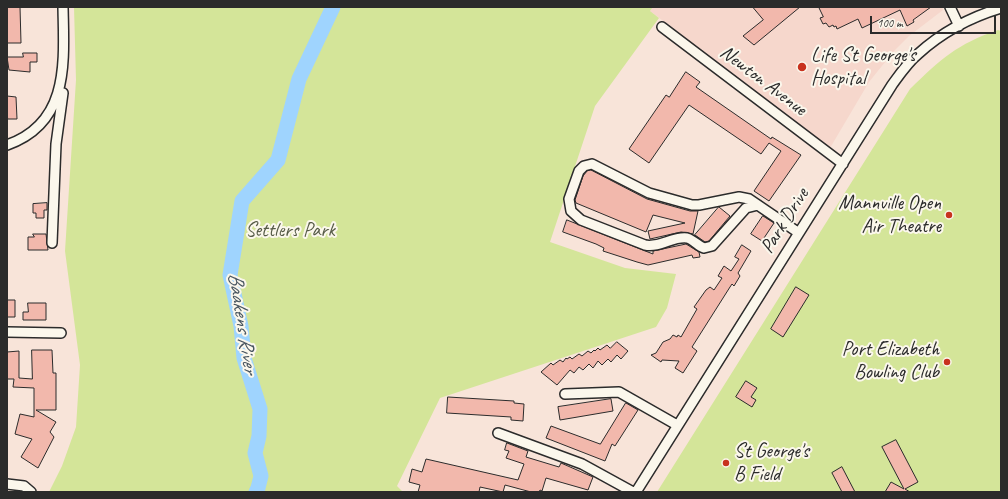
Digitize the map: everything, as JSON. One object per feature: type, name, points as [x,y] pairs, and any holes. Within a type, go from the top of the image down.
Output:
[{"type":"street","points":[[7,145],[34,132],[44,120],[58,94],[63,69],[63,7]]},
{"type":"street","points":[[950,7],[959,26]]},
{"type":"street","name":"Park Drive","points":[[634,492],[799,234],[892,85],[920,51],[959,26],[979,16],[1001,8]]},
{"type":"street","name":"Newton Avenue","points":[[662,27],[843,164]]},
{"type":"street","points":[[52,243],[56,144],[63,93],[58,94]]},
{"type":"street","points":[[758,205],[746,208],[712,246],[704,248],[694,241],[686,238],[653,245],[646,245],[581,220],[572,214],[569,204],[579,171],[584,166],[592,164],[645,192],[667,199],[696,205],[742,197],[752,200],[799,234]]},
{"type":"street","points":[[7,332],[61,333]]},
{"type":"street","points":[[565,394],[619,392],[677,425]]},
{"type":"street","points":[[498,433],[582,464],[634,492]]},
{"type":"street","points":[[7,484],[24,486],[31,492]]},
{"type":"shaded area","name":"Life St George's Hospital","points":[[653,7],[942,7],[943,10],[909,36],[894,51],[869,82],[830,148],[650,11]]},
{"type":"green space","name":"Settlers Park","points":[[74,7],[653,7],[650,11],[659,18],[595,106],[550,242],[625,268],[676,274],[667,308],[656,327],[440,398],[397,486],[403,492],[49,492],[62,466],[76,427],[80,365],[65,251],[76,80]]},
{"type":"green space","points":[[998,30],[1001,31],[1001,492],[657,492],[910,89],[931,69],[960,47]]},
{"type":"building","points":[[7,7],[20,7],[21,43],[7,43]]},
{"type":"building","points":[[753,7],[800,7],[754,45],[743,36],[763,20]]},
{"type":"building","points":[[819,7],[931,7],[913,20],[914,22],[907,26],[900,10],[862,28],[858,19],[837,29],[836,26],[834,27],[833,25],[829,27],[826,23],[823,24],[820,18],[823,17]]},
{"type":"building","points":[[23,53],[37,53],[37,62],[30,62],[30,72],[9,70],[7,57],[23,57]]},
{"type":"building","points":[[686,72],[700,82],[696,87],[771,139],[772,137],[801,155],[769,201],[754,191],[781,151],[769,143],[761,154],[689,105],[649,163],[629,149],[666,95],[669,97]]},
{"type":"building","points":[[7,96],[16,97],[17,119],[8,119]]},
{"type":"building","points":[[591,170],[647,199],[690,211],[698,211],[693,234],[681,232],[650,239],[648,231],[685,223],[653,215],[646,232],[576,203],[575,200],[583,176],[587,171]]},
{"type":"building","points":[[47,203],[47,210],[44,210],[44,218],[36,218],[36,213],[33,213],[33,204]]},
{"type":"building","points":[[719,207],[730,216],[709,241],[705,242],[695,235]]},
{"type":"building","points":[[763,216],[774,223],[762,241],[751,234]]},
{"type":"building","points":[[567,220],[653,254],[653,251],[686,244],[699,252],[700,257],[693,258],[692,255],[648,265],[637,262],[603,251],[604,248],[596,244],[563,232]]},
{"type":"building","points":[[33,234],[46,234],[48,250],[28,250],[28,237],[34,237]]},
{"type":"building","points":[[742,245],[751,251],[738,273],[740,276],[734,286],[732,284],[692,347],[697,351],[683,373],[675,368],[679,361],[662,360],[661,362],[651,355],[656,353],[663,342],[670,339],[673,335],[677,337],[678,335],[681,337],[697,309],[694,307],[706,290],[710,287],[714,290],[722,278],[718,276],[724,266],[731,271],[739,259],[735,257]]},
{"type":"building","points":[[796,287],[809,295],[783,337],[771,329]]},
{"type":"building","points":[[7,300],[15,300],[15,317],[7,317]]},
{"type":"building","points":[[28,303],[46,303],[46,320],[23,320],[23,312],[28,312]]},
{"type":"building","points":[[617,342],[628,351],[621,359],[617,355],[611,362],[608,359],[602,365],[598,361],[593,368],[589,364],[583,370],[579,367],[574,373],[570,370],[557,385],[541,372],[551,363],[553,365],[560,360],[563,362],[566,358],[567,359],[570,357],[572,359],[579,354],[582,356],[588,351],[591,353],[598,348],[600,350],[607,345],[610,348]]},
{"type":"building","points":[[32,350],[52,350],[53,373],[56,373],[56,410],[36,410],[56,422],[50,432],[54,437],[38,468],[21,457],[32,439],[15,434],[20,414],[34,417],[34,388],[13,387],[14,379],[7,379],[7,352],[19,351],[19,378],[32,379]]},
{"type":"building","points":[[746,381],[757,388],[751,397],[756,400],[752,407],[736,397]]},
{"type":"building","points":[[448,397],[514,401],[514,403],[524,404],[523,421],[511,420],[511,417],[447,413]]},
{"type":"building","points":[[611,399],[613,411],[560,420],[558,407]]},
{"type":"building","points":[[626,403],[638,410],[615,446],[612,444],[605,461],[546,438],[551,426],[600,444]]},
{"type":"building","points":[[896,440],[918,482],[905,489],[910,492],[885,492],[891,482],[904,489],[882,447]]},
{"type":"building","points":[[507,443],[528,451],[526,457],[559,467],[561,463],[593,477],[588,490],[546,478],[542,491],[540,490],[539,492],[531,492],[505,485],[503,492],[480,487],[479,492],[418,492],[420,485],[409,482],[412,469],[422,472],[426,459],[518,480],[524,464],[506,458],[509,451],[505,450]]},
{"type":"building","points":[[842,467],[855,492],[842,492],[832,473]]},
{"type":"waterway","name":"Baakens River","points":[[256,492],[261,476],[255,453],[259,436],[260,409],[244,358],[241,326],[230,275],[242,201],[278,160],[299,79],[333,7]]},
{"type":"place","name":"Life St George's Hospital","points":[[802,67]]},
{"type":"place","name":"Mannville Open Air Theatre","points":[[949,215]]},
{"type":"place","name":"Port Elizabeth Bowling Club","points":[[947,362]]},
{"type":"place","name":"St George's B Field","points":[[726,463]]}]
